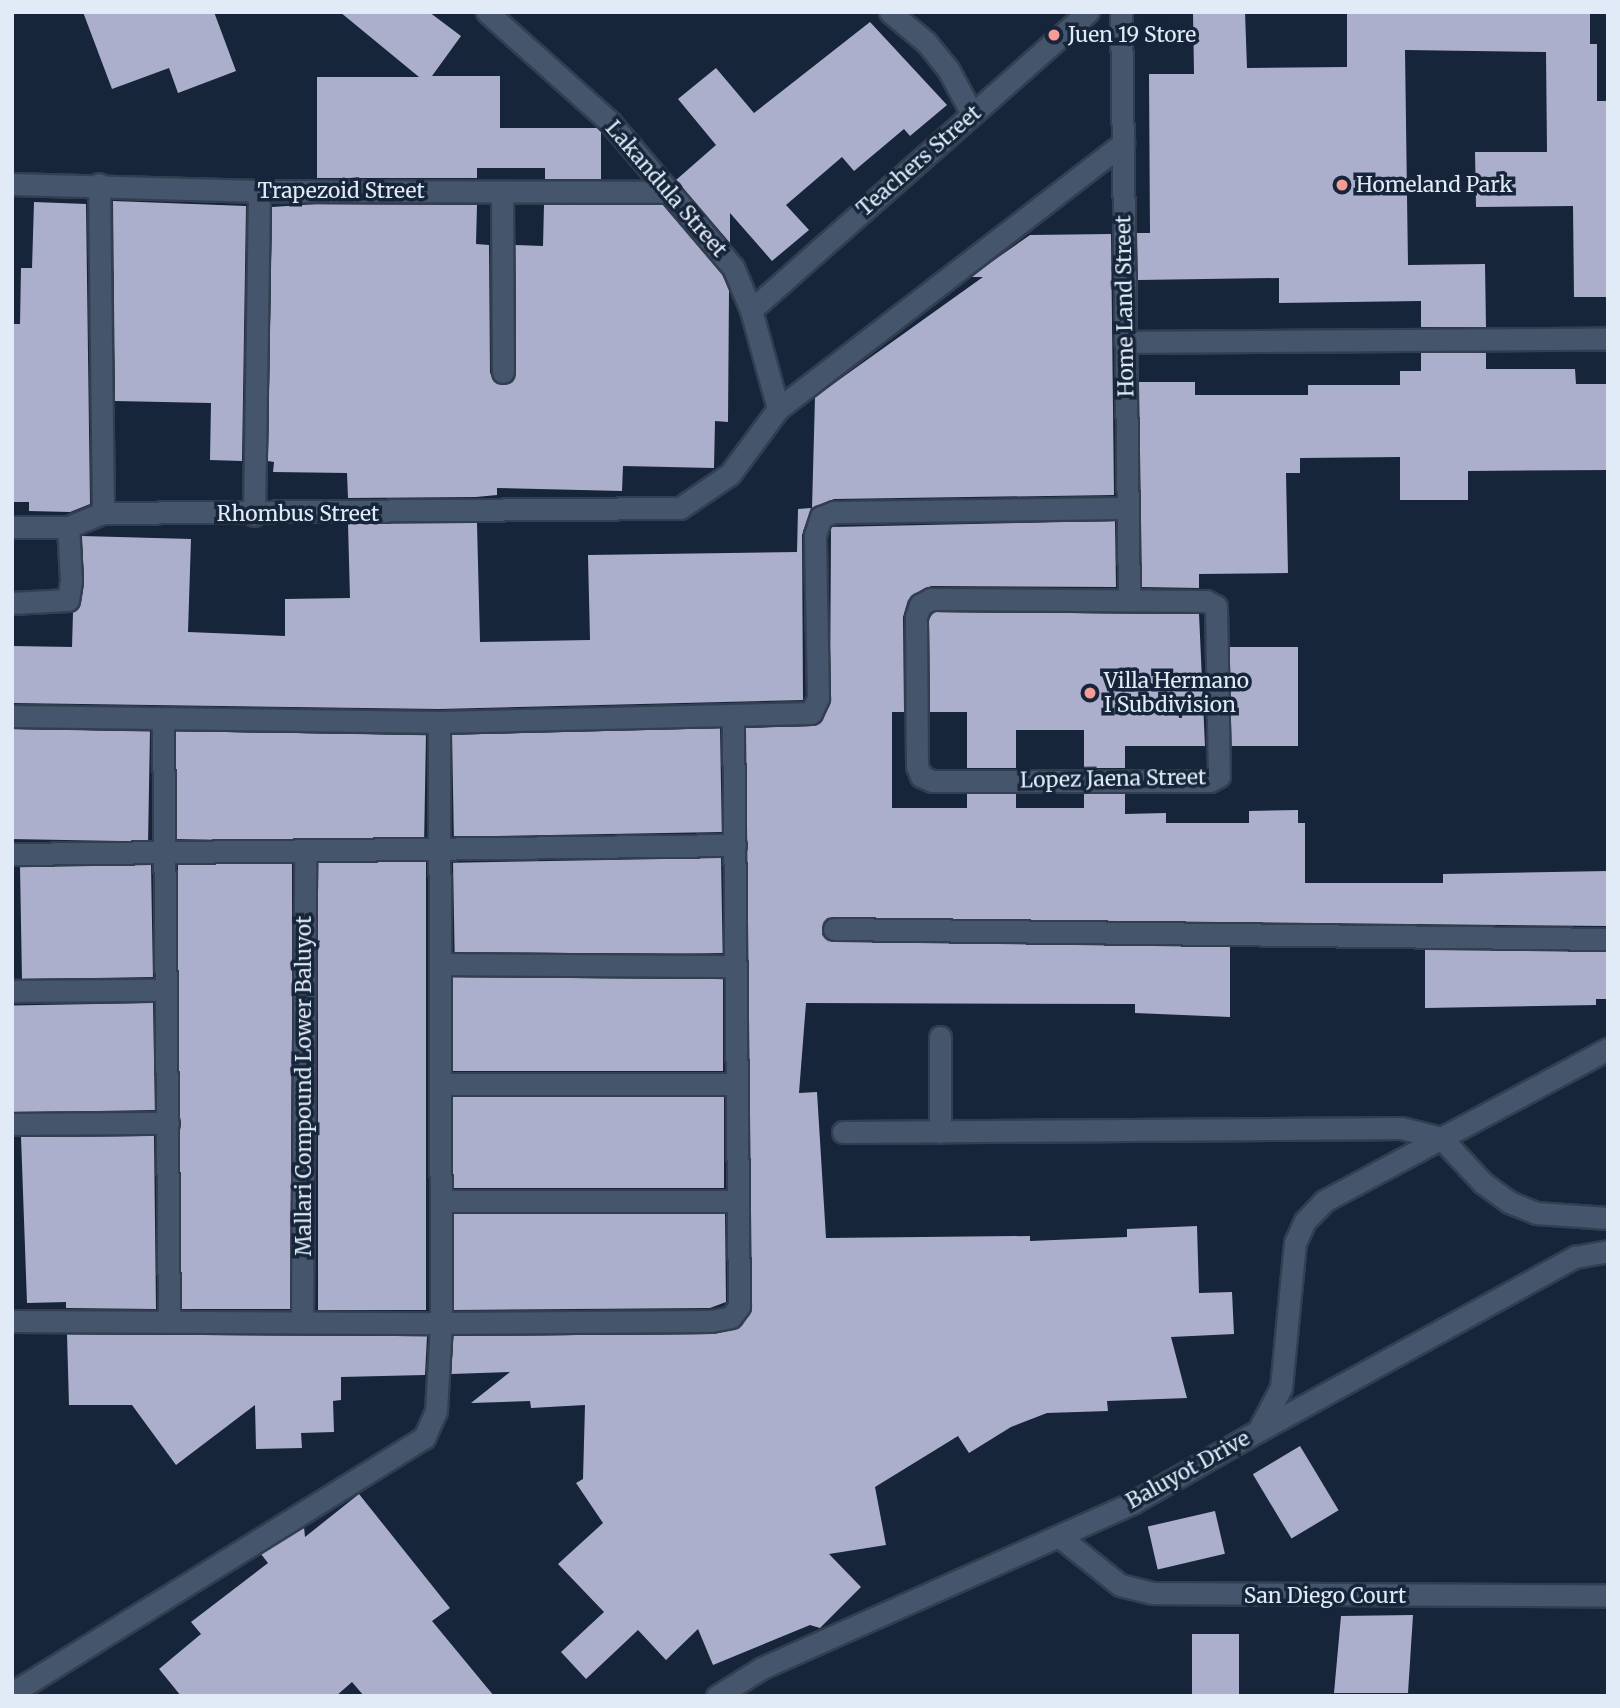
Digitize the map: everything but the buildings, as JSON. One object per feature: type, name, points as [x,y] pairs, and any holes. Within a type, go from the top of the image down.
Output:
[{"type":"street","name":"Lakandula Street","points":[[487,12],[609,121],[733,267],[751,310],[778,409]]},
{"type":"street","points":[[890,12],[926,42],[948,69],[972,114]]},
{"type":"street","name":"Teachers Street","points":[[751,310],[1088,12]]},
{"type":"street","name":"Home Land Street","points":[[1121,12],[1129,600]]},
{"type":"street","name":"Rhombus Street","points":[[103,513],[254,515],[680,508],[730,474],[778,409],[1123,143]]},
{"type":"street","name":"Trapezoid Street","points":[[12,184],[99,184],[258,191],[670,192]]},
{"type":"street","points":[[12,527],[68,527],[103,513],[99,184]]},
{"type":"street","points":[[254,515],[258,191]]},
{"type":"street","points":[[502,192],[506,293],[503,372]]},
{"type":"street","points":[[1125,342],[1608,339]]},
{"type":"street","points":[[12,716],[439,722],[811,713],[818,698],[815,535],[821,517],[834,512],[1128,508]]},
{"type":"street","points":[[12,603],[68,600],[68,527]]},
{"type":"street","name":"Lopez Jaena Street","points":[[931,599],[1129,600],[1206,601],[1216,606],[1219,776],[1210,781],[932,781],[921,776],[917,766],[916,630],[920,605],[931,599]]},
{"type":"street","points":[[12,1321],[441,1323],[711,1321],[731,1317],[739,1306],[733,715]]},
{"type":"street","points":[[163,719],[169,1322]]},
{"type":"street","points":[[13,1694],[424,1438],[436,1411],[441,1323],[439,722]]},
{"type":"street","points":[[12,853],[735,845]]},
{"type":"street","name":"Mallari Compound Lower Baluyot","points":[[302,1322],[304,850]]},
{"type":"street","points":[[834,929],[1608,939]]},
{"type":"street","points":[[440,964],[736,966]]},
{"type":"street","points":[[12,991],[166,990]]},
{"type":"street","points":[[940,1037],[940,1132]]},
{"type":"street","name":"Baluyot Drive","points":[[717,1696],[762,1668],[1134,1502],[1258,1431],[1281,1388],[1295,1243],[1305,1221],[1325,1201],[1608,1049]]},
{"type":"street","points":[[440,1084],[737,1084]]},
{"type":"street","points":[[12,1124],[168,1123]]},
{"type":"street","points":[[843,1132],[1401,1128],[1441,1138],[1483,1183],[1509,1202],[1536,1213],[1608,1218]]},
{"type":"street","points":[[441,1201],[738,1201]]},
{"type":"street","points":[[1258,1431],[1575,1257],[1608,1251]]},
{"type":"street","name":"San Diego Court","points":[[1060,1536],[1120,1585],[1152,1593],[1608,1595]]},
{"type":"place","name":"Juen 19 Store","points":[[1054,35]]},
{"type":"place","name":"Homeland Park","points":[[1342,185]]},
{"type":"place","name":"Villa Hermano I Subdivision","points":[[1090,693]]}]
